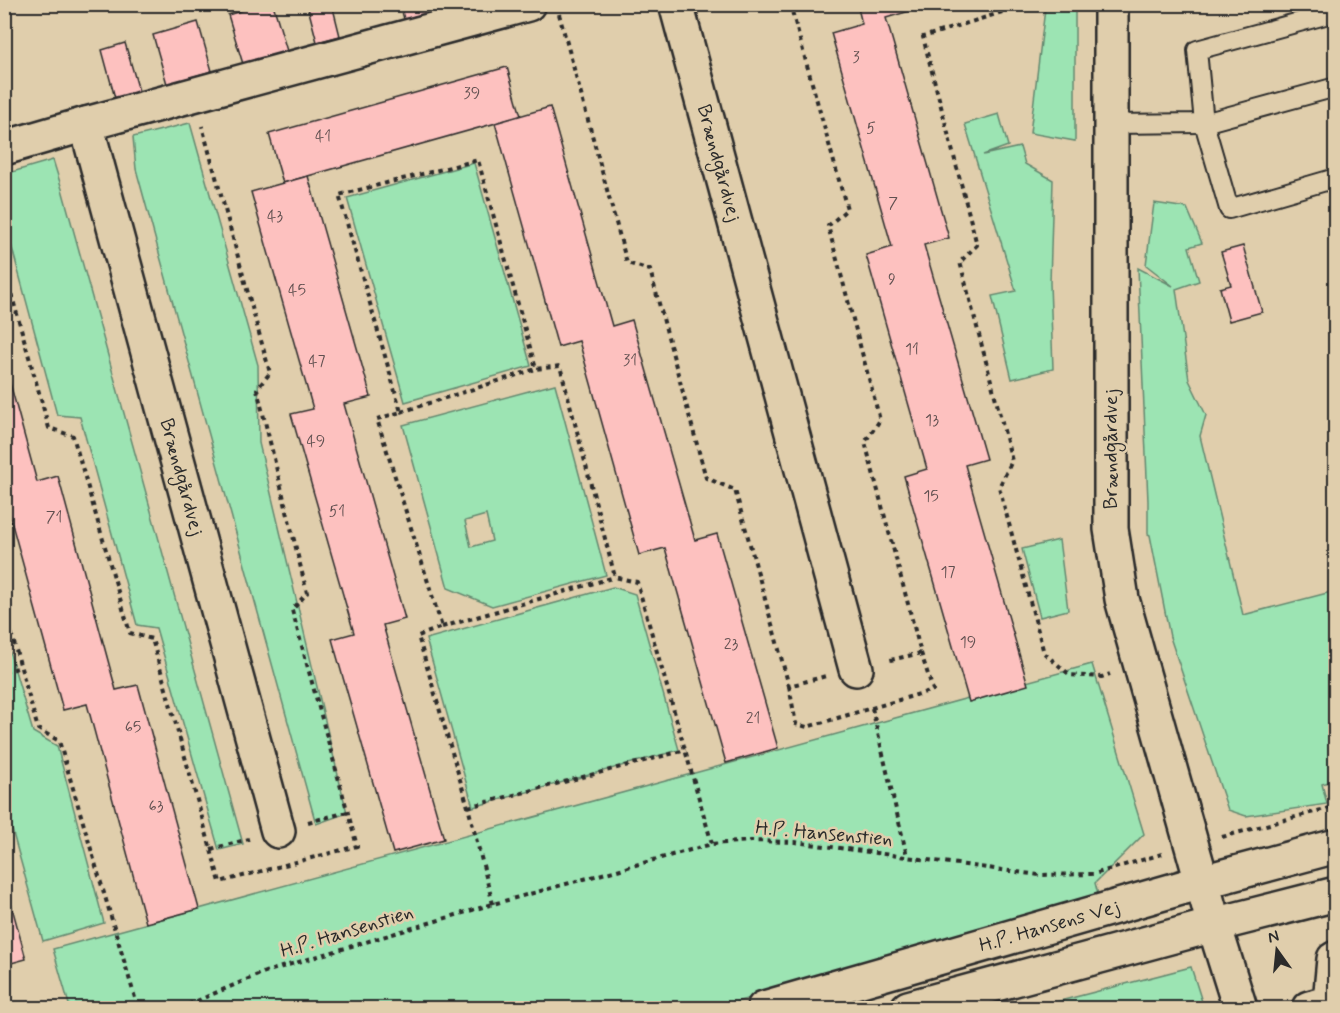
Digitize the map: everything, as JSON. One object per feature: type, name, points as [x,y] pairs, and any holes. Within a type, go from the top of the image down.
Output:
[{"type":"street","points":[[4,148],[528,4]]},
{"type":"street","name":"Brændgårdvej","points":[[676,4],[856,669]]},
{"type":"street","name":"Brændgårdvej","points":[[1111,4],[1111,529],[1122,599],[1139,664],[1240,1008]]},
{"type":"street","name":"Brændgårdvej","points":[[86,124],[278,831]]},
{"type":"street","name":"H.P. Hansens Vej","points":[[764,1008],[1335,846]]},
{"type":"street","points":[[908,1008],[1335,894]]},
{"type":"street","points":[[1309,1008],[1330,1002],[1335,958]]},
{"type":"lane","points":[[1335,12],[1197,50],[1204,123],[1229,209],[1335,178]]},
{"type":"lane","points":[[1111,124],[1204,123],[1335,87]]},
{"type":"path","points":[[1028,4],[923,38],[977,245],[960,262],[1012,461],[999,487],[1044,653],[1070,675],[1102,677],[1139,664]]},
{"type":"path","points":[[401,412],[339,195],[478,160],[536,369]]},
{"type":"path","points":[[442,627],[377,418],[536,369],[560,366],[615,577]]},
{"type":"path","points":[[493,904],[468,807],[418,636],[615,577],[637,582],[712,844]]},
{"type":"path","points":[[4,607],[38,729],[59,741],[138,1008]]},
{"type":"path","points":[[4,672],[21,667]]},
{"type":"path","points":[[872,708],[907,856]]},
{"type":"path","points":[[468,807],[686,750]]},
{"type":"path","name":"H.P. Hansenstien","points":[[180,1008],[265,972],[493,904],[712,844],[751,841],[795,842],[1039,875],[1094,874],[1193,844],[1335,806]]},
{"type":"green space","points":[[1052,4],[1075,5],[1075,141],[1030,133],[1045,9]]},
{"type":"green space","points":[[999,114],[1008,146],[983,155],[1020,147],[1025,164],[1053,180],[1050,283],[1053,369],[1012,379],[992,296],[1016,291],[965,124]]},
{"type":"green space","points":[[190,123],[258,365],[259,443],[347,813],[316,824],[136,169],[133,137]]},
{"type":"green space","points":[[53,160],[243,844],[219,850],[156,628],[137,625],[80,417],[57,415],[5,222],[5,174]]},
{"type":"green space","points":[[474,163],[531,366],[405,402],[347,198]]},
{"type":"green space","points":[[1154,203],[1187,208],[1202,243],[1189,247],[1199,281],[1176,289],[1189,380],[1206,415],[1200,436],[1243,615],[1335,591],[1336,780],[1322,784],[1327,804],[1246,816],[1228,810],[1170,637],[1148,534],[1138,268],[1173,286],[1146,265]]},
{"type":"green space","points":[[555,384],[606,575],[492,606],[448,588],[403,425]],"holes":[[[486,515],[492,541],[471,547],[465,521]]]},
{"type":"green space","points":[[1059,540],[1068,610],[1040,617],[1022,549]]},
{"type":"green space","points":[[613,587],[635,594],[679,750],[473,807],[426,639]]},
{"type":"green space","points":[[4,633],[33,732],[57,746],[104,923],[43,941],[9,819],[5,820]]},
{"type":"green space","points":[[1092,664],[1144,834],[1095,883],[1099,898],[715,1008],[70,1008],[53,949]]},
{"type":"green space","points":[[1191,967],[1204,1008],[1033,1008]]},
{"type":"building","points":[[262,4],[273,4],[287,51],[243,64],[228,15]]},
{"type":"building","points":[[307,4],[332,4],[340,36],[317,42]]},
{"type":"building","points":[[400,4],[425,4],[428,13],[404,19]]},
{"type":"building","points":[[857,4],[933,4],[886,18],[949,238],[924,245],[986,459],[965,465],[1028,685],[969,702],[904,476],[927,469],[866,255],[892,247],[831,33],[862,24]]},
{"type":"building","points":[[198,22],[212,71],[167,84],[153,35]]},
{"type":"building","points":[[125,43],[139,91],[115,98],[102,50]]},
{"type":"building","points":[[507,67],[521,116],[283,183],[269,134]]},
{"type":"building","points":[[550,107],[612,326],[632,320],[695,540],[717,534],[778,748],[726,763],[665,548],[639,555],[579,341],[558,347],[495,123]]},
{"type":"building","points":[[308,176],[371,397],[344,404],[405,619],[383,625],[444,839],[393,853],[332,639],[354,633],[291,414],[313,409],[251,192]]},
{"type":"building","points":[[1243,246],[1262,312],[1229,321],[1220,288],[1231,285],[1221,252]]},
{"type":"building","points":[[4,361],[37,482],[58,476],[116,690],[138,685],[199,909],[146,923],[87,704],[63,710],[4,495]]},
{"type":"building","points":[[4,878],[26,959],[4,965]]}]
